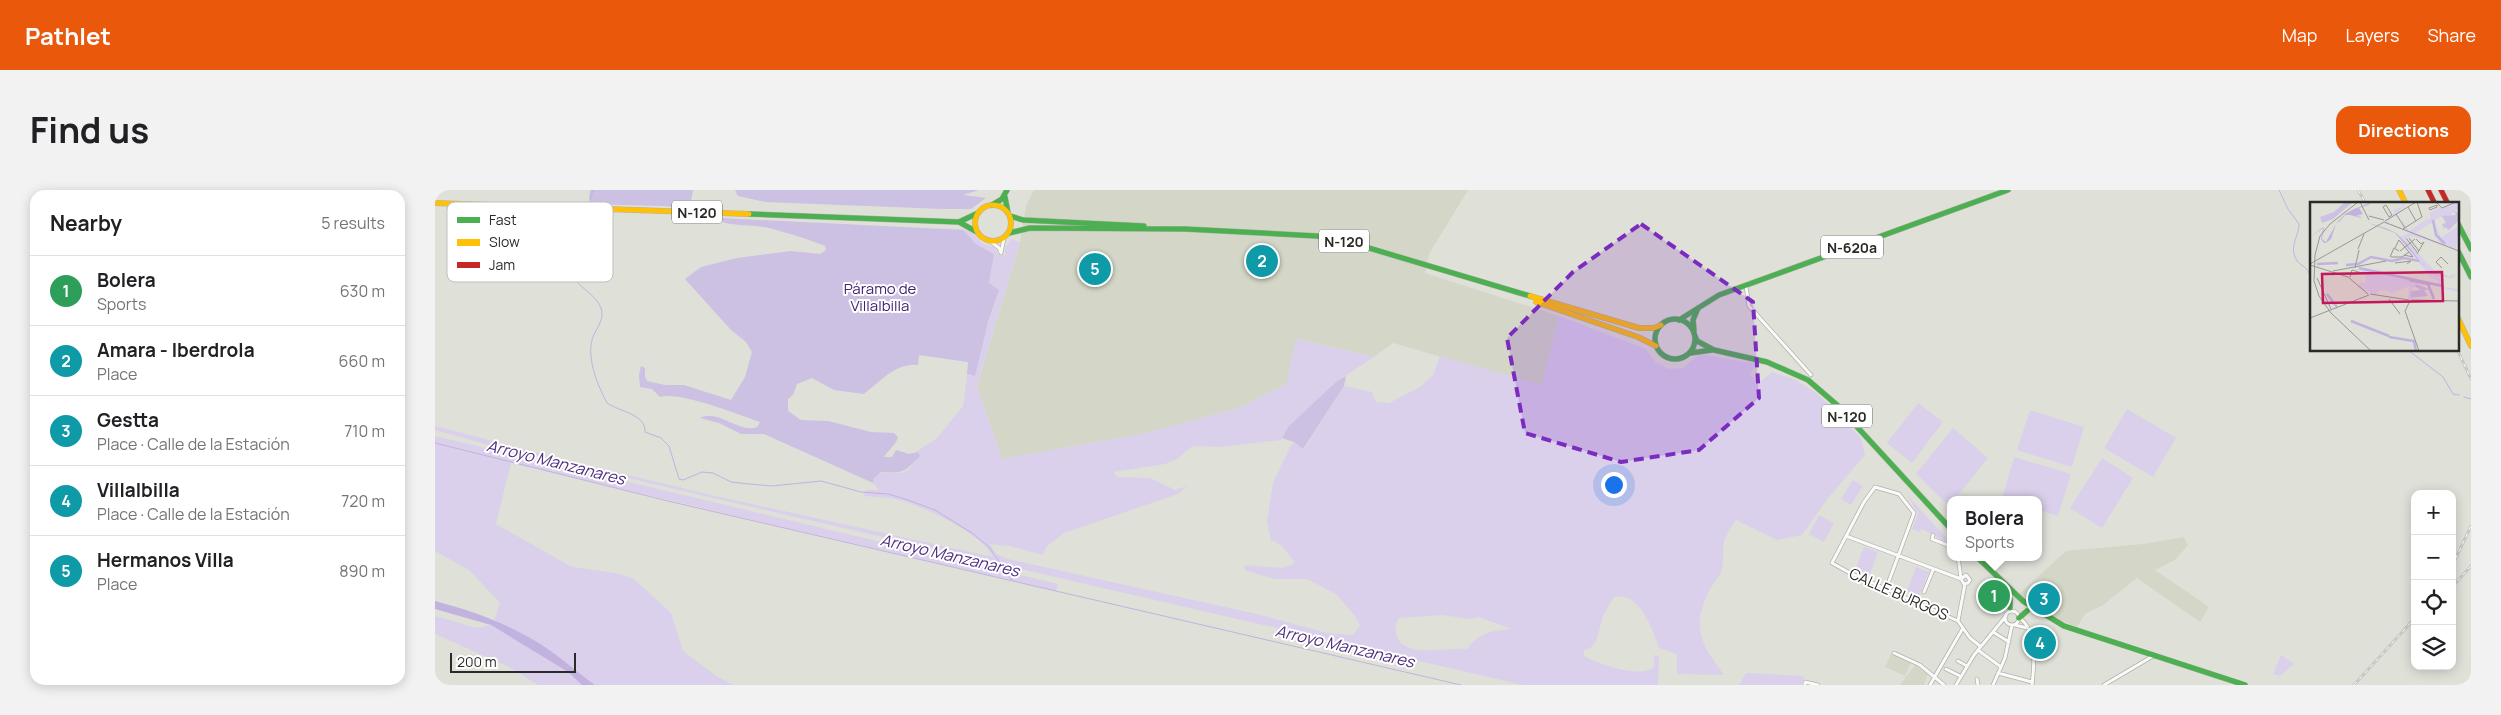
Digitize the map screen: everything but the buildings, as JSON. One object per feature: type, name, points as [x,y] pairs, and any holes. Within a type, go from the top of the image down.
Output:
[{"type":"main road","name":"N-620a","points":[[1679,320],[1719,295],[2008,190]]},
{"type":"main road","points":[[2399,190],[2405,202]]},
{"type":"main road","points":[[2428,190],[2434,202]]},
{"type":"main road","points":[[2441,190],[2447,202]]},
{"type":"main road","points":[[2468,190],[2471,195]]},
{"type":"main road","points":[[992,205],[1002,199],[1006,192]]},
{"type":"main road","points":[[990,241],[1004,238],[1009,232],[1011,225],[1005,204],[1006,192]]},
{"type":"main road","name":"N-120","points":[[959,222],[992,205],[1001,207],[1009,214],[1023,220],[1113,223],[1185,229]]},
{"type":"main road","name":"N-120","points":[[613,209],[959,222],[990,241]]},
{"type":"main road","points":[[978,213],[975,222],[978,232]]},
{"type":"main road","points":[[2459,226],[2471,249]]},
{"type":"main road","name":"N-120","points":[[1009,232],[1030,228],[1185,229],[1286,233],[1335,239],[1639,328],[1654,328],[1671,320],[1679,320],[1687,324],[1697,342],[1714,350],[1767,362],[1808,380],[1837,405],[1947,525]]},
{"type":"main road","points":[[2459,253],[2471,277]]},
{"type":"main road","name":"N-120","points":[[1497,287],[1638,337],[1656,346],[1661,354],[1671,359],[1679,359],[1689,354],[1714,350]]},
{"type":"main road","points":[[1689,354],[1694,346],[1693,320],[1699,307]]},
{"type":"main road","points":[[2459,320],[2471,346]]},
{"type":"main road","points":[[1656,346],[1655,334],[1661,325]]},
{"type":"main road","points":[[1981,561],[2016,601],[2049,623],[2245,685]]},
{"type":"main road","points":[[2006,589],[2026,609],[2072,630]]},
{"type":"main road","points":[[2006,589],[2010,599],[2009,612]]},
{"type":"main road","points":[[2006,589],[2047,618]]},
{"type":"main road","points":[[2009,612],[2016,601]]},
{"type":"main road","points":[[2019,618],[2026,609]]},
{"type":"main road","points":[[2467,685],[2471,680]]},
{"type":"street","points":[[990,241],[999,248],[1001,253],[1004,238]]},
{"type":"street","points":[[1746,286],[1749,306],[1811,375]]},
{"type":"street","points":[[1886,589],[1898,557],[1914,513],[1901,496],[1882,488],[1873,488],[1846,536],[1898,557],[1961,579]]},
{"type":"street","points":[[1933,535],[1932,539],[1947,545]]},
{"type":"street","name":"CALLE BURGOS","points":[[1846,536],[1832,563],[1958,621],[1979,648],[2001,667]]},
{"type":"street","points":[[1958,561],[1961,579],[1965,584]]},
{"type":"street","points":[[1958,621],[1965,584],[1970,580],[1959,565]]},
{"type":"street","points":[[1924,592],[1933,570]]},
{"type":"street","points":[[1961,579],[1966,575]]},
{"type":"street","points":[[1998,673],[2032,684],[2035,651],[2027,628],[2015,612],[2009,612]]},
{"type":"street","points":[[1956,685],[1979,648],[2009,612]]},
{"type":"street","points":[[1993,685],[2009,642],[2012,624],[2009,612]]},
{"type":"street","points":[[2012,624],[2019,618]]},
{"type":"street","points":[[1999,624],[2012,624],[2027,628]]},
{"type":"street","points":[[1930,685],[1934,675],[1963,628]]},
{"type":"street","points":[[1993,632],[2009,642]]},
{"type":"street","points":[[1894,653],[1920,665],[1944,685]]},
{"type":"street","points":[[2106,684],[2153,656]]},
{"type":"street","points":[[1958,660],[1967,666]]},
{"type":"street","points":[[1946,668],[1960,676]]},
{"type":"street","points":[[1977,679],[1978,685]]},
{"type":"street","points":[[1805,685],[1805,682],[1818,685]]},
{"type":"street","points":[[2106,684],[2113,685]]},
{"type":"highlighted area","points":[[1641,224],[1753,302],[1759,398],[1699,450],[1621,462],[1525,433],[1507,338],[1573,272]]},
{"type":"shaded area","points":[[1034,190],[1468,190],[1429,254],[1425,273],[1559,316],[1542,386],[1393,343],[1374,357],[1297,339],[1287,384],[1239,408],[1146,433],[1002,459],[977,387],[1020,242],[1026,206]]},
{"type":"shaded area","points":[[914,227],[964,229],[970,231],[982,243],[994,247],[1000,256],[1005,255],[1005,248],[1011,239],[1020,242],[977,386],[1002,459],[1146,433],[1239,408],[1286,384],[1296,339],[1374,357],[1337,381],[1288,427],[1281,440],[1220,447],[1195,446],[1191,447],[1177,459],[1165,464],[1114,472],[1117,477],[1150,478],[1175,490],[1187,486],[1178,494],[1064,533],[1046,547],[1043,555],[1009,546],[990,544],[996,554],[1008,559],[1257,614],[1327,633],[1353,635],[1360,626],[1355,616],[1336,594],[1307,579],[1274,579],[1245,570],[1244,565],[1282,568],[1294,564],[1294,561],[1281,545],[1271,540],[1267,522],[1273,483],[1290,447],[1294,442],[1304,449],[1344,386],[1372,392],[1376,402],[1389,403],[1420,387],[1433,375],[1440,356],[1542,385],[1559,316],[1646,349],[1655,362],[1669,369],[1683,368],[1700,354],[1756,364],[1750,374],[1758,383],[1772,372],[1796,380],[1818,394],[1861,438],[1865,455],[1828,498],[1802,535],[1777,540],[1736,520],[1726,537],[1721,571],[1709,591],[1704,604],[1700,626],[1704,645],[1724,675],[1677,674],[1677,654],[1659,648],[1644,613],[1631,599],[1623,596],[1614,597],[1604,614],[1596,641],[1584,650],[1584,656],[1619,669],[1639,671],[1654,667],[1654,655],[1659,656],[1658,685],[1523,685],[709,497],[496,447],[435,430],[435,426],[711,495],[993,557],[977,539],[934,513],[895,499],[864,496],[865,490],[879,490],[873,483],[878,475],[882,473],[901,473],[910,468],[920,456],[913,454],[937,438],[963,406],[967,374],[971,376],[999,290],[989,283],[994,254],[976,244],[963,230]],"holes":[[[1442,615],[1470,619],[1479,617],[1511,629],[1486,633],[1467,649],[1428,650],[1418,650],[1402,643],[1396,631],[1396,624],[1399,618]]]},
{"type":"shaded area","points":[[1918,403],[1943,422],[1912,463],[1887,443]]},
{"type":"shaded area","points":[[2127,409],[2176,438],[2153,477],[2104,448]]},
{"type":"shaded area","points":[[2030,410],[2084,427],[2072,467],[2017,450]]},
{"type":"shaded area","points":[[1953,428],[1988,458],[1957,496],[1947,496],[1947,504],[1916,474]]},
{"type":"shaded area","points":[[435,436],[1058,584],[1056,591],[511,463],[496,524],[572,567],[615,573],[634,579],[671,613],[683,651],[715,675],[733,685],[595,685],[534,640],[494,620],[500,603],[469,570],[435,551]]},
{"type":"shaded area","points":[[2014,457],[2071,474],[2058,516],[2042,511],[2042,496],[2003,496]]},
{"type":"shaded area","points":[[2102,458],[2133,478],[2102,528],[2070,508]]},
{"type":"shaded area","points":[[1853,480],[1863,486],[1851,505],[1841,499]]},
{"type":"shaded area","points":[[1907,495],[1947,539],[1947,542],[1922,529],[1920,532],[1912,529],[1918,513]]},
{"type":"shaded area","points":[[1819,515],[1834,523],[1824,542],[1809,534]]},
{"type":"shaded area","points":[[2184,537],[2188,545],[2175,560],[2155,570],[2209,607],[2200,622],[2137,578],[2103,605],[2085,614],[2077,627],[2057,619],[2019,594],[2066,551],[2143,544]]},
{"type":"shaded area","points":[[1864,547],[1878,552],[1870,574],[1856,568]]},
{"type":"shaded area","points":[[1916,567],[1929,572],[1919,596],[1907,591]]},
{"type":"shaded area","points":[[435,601],[485,617],[532,639],[595,685],[582,685],[568,672],[491,625],[435,609]]},
{"type":"shaded area","points":[[435,616],[477,628],[491,625],[568,672],[582,685],[538,685],[509,667],[435,634]]},
{"type":"shaded area","points":[[1891,654],[1911,663],[1905,676],[1885,667]]},
{"type":"shaded area","points":[[2281,655],[2294,664],[2280,676],[2273,674]]},
{"type":"shaded area","points":[[1915,665],[1928,674],[1924,685],[1900,685]]},
{"type":"shaded area","points":[[1746,673],[1804,676],[1801,685],[1739,685]]},
{"type":"green space","points":[[590,190],[693,190],[690,207],[613,205],[613,202],[591,202],[589,199]]},
{"type":"green space","points":[[735,190],[979,190],[963,195],[986,198],[971,209],[943,209],[765,202],[738,196]]},
{"type":"green space","name":"Páramo de Villalbilla","points":[[721,218],[963,230],[976,244],[994,254],[989,283],[999,290],[988,322],[975,376],[967,374],[968,362],[919,355],[918,365],[910,365],[895,370],[864,394],[834,390],[812,378],[797,384],[793,395],[788,399],[788,411],[801,420],[828,421],[871,432],[894,433],[898,437],[897,440],[884,457],[892,457],[896,450],[909,454],[918,452],[920,456],[907,469],[899,472],[881,472],[874,478],[873,483],[764,434],[741,434],[719,423],[700,418],[714,416],[750,428],[757,427],[760,422],[695,400],[681,397],[660,397],[652,389],[640,387],[639,375],[641,366],[645,368],[647,381],[665,385],[684,385],[731,400],[745,377],[752,352],[746,342],[731,330],[685,279],[701,267],[737,258],[791,251],[820,254],[826,250],[825,246],[776,230],[729,224],[716,220]]},
{"type":"green space","points":[[1346,376],[1344,386],[1303,449],[1294,442],[1282,438],[1288,427],[1337,381]]},
{"type":"waterway","points":[[590,202],[593,190]]},
{"type":"waterway","points":[[2279,190],[2288,209],[2299,224],[2294,254],[2298,262],[2308,270],[2310,275]]},
{"type":"waterway","points":[[577,282],[592,295],[601,308],[602,316],[593,337],[591,356],[597,381],[607,403],[637,417],[644,426],[645,432],[661,438],[669,446],[679,479],[683,480],[702,472],[713,473],[731,482],[772,486],[821,481],[861,492],[888,494],[905,499],[935,510],[972,533],[989,547],[1012,580]]},
{"type":"waterway","points":[[2409,351],[2443,377],[2453,394],[2459,395]]},
{"type":"waterway","points":[[2464,397],[2471,399]]},
{"type":"waterway","name":"Arroyo Manzanares","points":[[435,443],[668,501],[1461,685]]},
{"type":"railway","points":[[2358,190],[2365,202]]},
{"type":"railway","points":[[2458,351],[2471,379]]},
{"type":"railway","points":[[2456,558],[2471,526]]},
{"type":"railway","points":[[2456,583],[2471,566]]},
{"type":"railway","points":[[2354,685],[2411,622]]},
{"type":"traffic: fast","points":[[992,205],[1002,199],[1007,190]]},
{"type":"traffic: fast","points":[[1679,320],[1719,295],[2008,190]]},
{"type":"traffic: fast","points":[[2468,190],[2471,195]]},
{"type":"traffic: fast","points":[[1005,197],[1008,213]]},
{"type":"traffic: fast","points":[[749,214],[959,222],[978,213]]},
{"type":"traffic: fast","points":[[1010,216],[1023,220],[1144,226]]},
{"type":"traffic: fast","points":[[959,222],[977,232]]},
{"type":"traffic: fast","points":[[2459,226],[2471,249]]},
{"type":"traffic: fast","points":[[1009,233],[1030,228],[1185,229],[1317,236],[1369,248],[1530,296]]},
{"type":"traffic: fast","points":[[2459,253],[2471,277]]},
{"type":"traffic: fast","points":[[1694,330],[1693,320],[1698,308]]},
{"type":"traffic: fast","points":[[1679,319],[1686,322],[1692,328],[1695,339],[1694,347],[1686,356],[1679,359],[1671,359],[1664,356],[1656,347],[1655,335],[1658,328],[1667,320],[1679,319]]},
{"type":"traffic: fast","points":[[1695,336],[1697,341],[1714,350],[1767,362],[1808,380],[1837,405],[1947,525]]},
{"type":"traffic: fast","points":[[1690,353],[1712,350]]},
{"type":"traffic: fast","points":[[1981,561],[2023,601],[2064,626],[2245,685]]},
{"type":"traffic: fast","points":[[2004,589],[2010,599],[2010,608]]},
{"type":"traffic: fast","points":[[2019,618],[2027,611]]},
{"type":"traffic: slow","points":[[2399,190],[2405,202]]},
{"type":"traffic: slow","points":[[435,203],[447,203]]},
{"type":"traffic: slow","points":[[993,205],[1000,206],[1006,210],[1010,216],[1011,223],[1010,230],[1006,236],[1000,240],[993,241],[986,240],[980,236],[976,230],[975,223],[976,216],[980,210],[986,206],[993,205]]},
{"type":"traffic: slow","points":[[613,209],[749,214]]},
{"type":"traffic: slow","points":[[1530,296],[1639,328],[1654,328],[1661,325]]},
{"type":"traffic: slow","points":[[1536,302],[1638,337],[1656,346]]},
{"type":"traffic: slow","points":[[2459,320],[2471,346]]},
{"type":"traffic: slow","points":[[2467,685],[2471,680]]},
{"type":"traffic: jam","points":[[2428,190],[2434,202]]},
{"type":"traffic: jam","points":[[2441,190],[2447,202]]},
{"type":"place","name":"Amara - Iberdrola","points":[[1262,261]]},
{"type":"place","name":"Hermanos Villa","points":[[1095,269]]},
{"type":"place","name":"Bolera","points":[[1994,596]]},
{"type":"place","name":"Gestta","points":[[2044,599]]},
{"type":"place","name":"Villalbilla","points":[[2040,643]]}]
